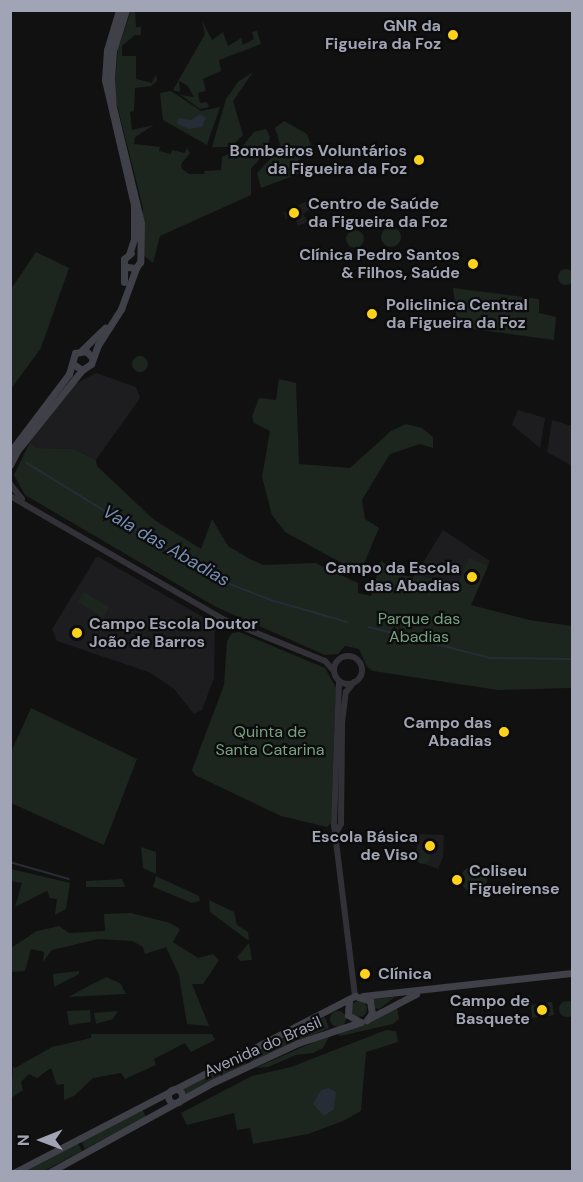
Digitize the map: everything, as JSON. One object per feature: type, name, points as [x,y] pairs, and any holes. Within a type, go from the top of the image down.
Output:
[{"type":"main road","points":[[10,452],[73,364],[73,356],[94,342],[117,308],[127,267],[124,260],[129,254],[134,238],[134,205],[105,80],[107,50],[120,10]]},
{"type":"main road","points":[[10,465],[17,451],[82,370],[91,364],[92,357],[121,309],[136,268],[139,204],[113,107],[111,80],[113,51],[126,10]]},
{"type":"main road","points":[[129,254],[138,256]]},
{"type":"main road","points":[[127,267],[136,268]]},
{"type":"main road","points":[[82,350],[92,357]]},
{"type":"main road","points":[[73,364],[82,370]]},
{"type":"main road","points":[[357,997],[419,992],[573,973]]},
{"type":"main road","name":"Avenida do Brasil","points":[[50,1172],[178,1103],[298,1043],[364,1021],[419,992]]},
{"type":"main road","points":[[357,997],[372,1009],[364,1021],[348,1015],[357,997]]},
{"type":"main road","name":"Avenida do Brasil","points":[[19,1171],[171,1090],[357,997]]},
{"type":"main road","points":[[171,1090],[181,1092],[178,1103]]},
{"type":"street","points":[[10,484],[22,500]]},
{"type":"street","points":[[10,496],[22,500],[225,620],[325,661],[337,661],[350,656],[359,662],[362,672],[346,692],[342,723],[341,824],[337,831]]},
{"type":"street","points":[[325,661],[339,681],[337,831],[357,997]]},
{"type":"street","points":[[334,671],[337,661]]},
{"type":"street","points":[[339,681],[354,682]]},
{"type":"shaded area","points":[[200,114],[206,118],[202,127],[189,129],[177,124],[178,118],[191,120]]},
{"type":"shaded area","name":"Centro de Saúde da Figueira da Foz","points":[[309,200],[312,208],[303,214],[308,222],[298,226],[294,216],[286,219],[284,212],[297,210],[296,206]]},
{"type":"shaded area","points":[[96,373],[136,387],[140,398],[96,460],[74,449],[37,448],[30,442],[75,384]]},
{"type":"shaded area","points":[[518,410],[545,418],[540,448],[512,425]]},
{"type":"shaded area","points":[[552,420],[572,426],[572,466],[547,452]]},
{"type":"shaded area","points":[[443,530],[490,561],[474,597],[416,574]]},
{"type":"shaded area","points":[[97,556],[215,624],[214,678],[202,710],[194,714],[174,689],[151,673],[57,641],[52,629]]},
{"type":"shaded area","name":"Escola Básica de Viso","points":[[420,834],[444,835],[443,857],[438,869],[414,860]]},
{"type":"shaded area","points":[[329,1088],[336,1092],[334,1109],[324,1116],[313,1104],[321,1090]]},
{"type":"green space","points":[[131,11],[135,11],[136,27],[141,27],[141,35],[135,35],[122,46],[122,56],[136,56],[136,79],[152,83],[156,74],[157,81],[151,86],[135,88],[134,111],[130,112],[132,130],[154,125],[135,137],[134,144],[160,147],[159,151],[171,154],[172,150],[185,153],[187,148],[190,153],[181,164],[182,169],[189,174],[204,174],[205,171],[221,170],[222,157],[241,148],[254,132],[266,129],[270,137],[267,150],[251,169],[251,195],[160,236],[153,263],[142,254],[143,208],[114,93],[118,48]]},
{"type":"green space","points":[[202,21],[212,40],[223,32],[228,46],[241,38],[243,45],[254,39],[252,32],[257,31],[261,44],[219,60],[221,71],[203,79],[206,91],[198,93],[200,103],[207,102],[209,107],[200,109],[181,95],[194,97],[188,86],[179,81],[180,92],[173,90],[205,34]]},
{"type":"green space","points":[[253,72],[233,101],[243,135],[231,147],[212,147],[226,99],[238,82]]},
{"type":"green space","points":[[171,91],[201,111],[220,107],[207,145],[163,120],[160,93]]},
{"type":"green space","points":[[284,121],[307,134],[312,148],[288,170],[299,168],[301,173],[261,188],[257,173],[275,154],[280,144],[275,128]]},
{"type":"green space","points":[[391,227],[398,230],[401,237],[398,244],[391,247],[384,244],[381,237],[384,230]]},
{"type":"green space","points":[[355,230],[361,233],[364,239],[361,245],[355,248],[349,245],[346,239],[349,233]]},
{"type":"green space","points":[[36,252],[69,268],[41,348],[11,389],[11,289]]},
{"type":"green space","points":[[566,269],[574,277],[566,285],[558,277]]},
{"type":"green space","points":[[453,288],[539,299],[539,313],[556,317],[554,340],[458,327]]},
{"type":"green space","points":[[140,356],[148,364],[140,372],[132,364]]},
{"type":"green space","points":[[279,379],[296,383],[299,464],[350,468],[391,431],[406,424],[422,428],[433,437],[433,448],[420,444],[390,454],[362,500],[365,519],[379,528],[360,573],[285,532],[272,515],[262,477],[270,431],[254,423],[252,417],[259,398],[276,400]]},
{"type":"green space","name":"Parque das Abadias","points":[[30,442],[37,448],[74,449],[96,460],[97,466],[153,519],[201,549],[212,519],[228,546],[248,558],[263,565],[315,563],[358,583],[358,593],[371,596],[381,561],[401,575],[413,577],[416,574],[456,588],[469,558],[488,566],[471,605],[529,620],[572,626],[572,688],[498,690],[373,671],[367,667],[359,649],[345,646],[338,654],[325,655],[216,607],[25,495],[14,475]]},
{"type":"green space","points":[[84,592],[109,607],[103,618],[78,602]]},
{"type":"green space","name":"Quinta de Santa Catarina","points":[[239,632],[325,668],[336,688],[331,823],[327,827],[281,816],[195,775],[192,770],[224,685],[227,641],[232,633]]},
{"type":"green space","points":[[31,708],[137,759],[104,845],[11,803],[11,752]]},
{"type":"green space","name":"Campo das Abadias","points":[[504,724],[512,732],[504,740],[496,732]]},
{"type":"green space","points":[[141,847],[156,852],[156,874],[143,868]]},
{"type":"green space","points":[[423,850],[428,852],[430,857],[428,862],[423,864],[418,862],[416,857],[418,852]]},
{"type":"green space","points":[[474,866],[483,870],[487,879],[483,888],[474,892],[465,888],[461,879],[465,870]]},
{"type":"green space","points":[[11,869],[70,883],[66,909],[55,915],[57,899],[50,898],[47,891],[15,907],[22,883],[11,881]]},
{"type":"green space","points":[[156,876],[199,896],[200,901],[192,903],[153,887]]},
{"type":"green space","points":[[122,879],[125,887],[86,887],[86,881]]},
{"type":"green space","points":[[209,900],[234,912],[237,925],[248,932],[249,941],[210,912]]},
{"type":"green space","points":[[131,913],[170,923],[180,929],[173,942],[198,958],[213,954],[219,960],[203,984],[192,984],[209,1026],[187,1024],[179,975],[166,947],[145,954],[143,947],[132,941],[98,939],[52,950],[43,962],[44,952],[31,949],[25,971],[11,972],[11,948],[37,931],[59,926],[69,933],[105,931],[104,914]]},
{"type":"green space","points":[[249,943],[252,960],[240,961],[237,957]]},
{"type":"green space","points":[[79,971],[79,974],[54,987],[53,974]]},
{"type":"green space","points":[[106,977],[120,983],[126,994],[68,997]]},
{"type":"green space","points":[[395,997],[379,1009],[375,1008],[374,999]]},
{"type":"green space","points":[[356,1001],[362,1001],[367,1009],[365,1015],[356,1017],[351,1012],[351,1006]]},
{"type":"green space","points":[[567,1001],[573,1003],[575,1009],[573,1015],[567,1017],[561,1015],[559,1009],[561,1003]]},
{"type":"green space","name":"Campo de Basquete","points":[[552,1002],[554,1015],[532,1018],[531,1005]]},
{"type":"green space","points":[[397,1007],[399,1019],[393,1024],[340,1036],[336,1033],[372,1021]]},
{"type":"green space","points":[[90,1010],[91,1022],[69,1025],[67,1011]]},
{"type":"green space","points":[[118,1011],[113,1019],[96,1024],[94,1013]]},
{"type":"green space","points":[[338,1011],[346,1019],[338,1027],[330,1019]]},
{"type":"green space","points":[[325,1017],[329,1028],[251,1062],[247,1054]]},
{"type":"green space","points":[[386,1030],[396,1031],[398,1042],[366,1052],[361,1111],[343,1121],[308,1134],[253,1144],[250,1128],[237,1130],[234,1113],[187,1125],[181,1113],[252,1076],[291,1067]]},
{"type":"green space","points":[[91,1034],[212,1034],[215,1040],[191,1052],[185,1043],[154,1059],[156,1065],[125,1079],[121,1073],[93,1078],[74,1096],[64,1100],[64,1084],[57,1085],[51,1068],[37,1078],[29,1074],[21,1082],[23,1090],[11,1098],[13,1066],[15,1068],[52,1047],[91,1038]]},
{"type":"green space","points":[[330,1035],[323,1048],[313,1053],[296,1055],[268,1067],[255,1068]]},
{"type":"green space","points":[[242,1057],[246,1064],[185,1095],[180,1087]]},
{"type":"green space","points":[[142,1109],[146,1117],[85,1149],[81,1141]]},
{"type":"green space","points":[[78,1143],[82,1151],[44,1171],[25,1170]]},
{"type":"waterway","name":"Vala das Abadias","points":[[27,463],[212,577],[271,600],[347,622]]},
{"type":"waterway","name":"Vala das Abadias","points":[[369,627],[491,658],[572,659]]},
{"type":"waterway","points":[[10,862],[69,879]]},
{"type":"place","name":"GNR da Figueira da Foz","points":[[453,35]]},
{"type":"place","name":"Bombeiros Voluntários da Figueira da Foz","points":[[419,160]]},
{"type":"place","name":"Centro de Saúde da Figueira da Foz","points":[[294,213]]},
{"type":"place","name":"Clínica Pedro Santos & Filhos, Saúde","points":[[473,264]]},
{"type":"place","name":"Policlinica Central da Figueira da Foz","points":[[372,314]]},
{"type":"place","name":"Campo da Escola das Abadias","points":[[472,577]]},
{"type":"place","name":"Campo Escola Doutor João de Barros","points":[[77,633]]},
{"type":"place","name":"Campo das Abadias","points":[[504,732]]},
{"type":"place","name":"Escola Básica de Viso","points":[[430,846]]},
{"type":"place","name":"Coliseu Figueirense","points":[[457,880]]},
{"type":"place","name":"Clínica","points":[[365,974]]},
{"type":"place","name":"Campo de Basquete","points":[[542,1010]]}]
